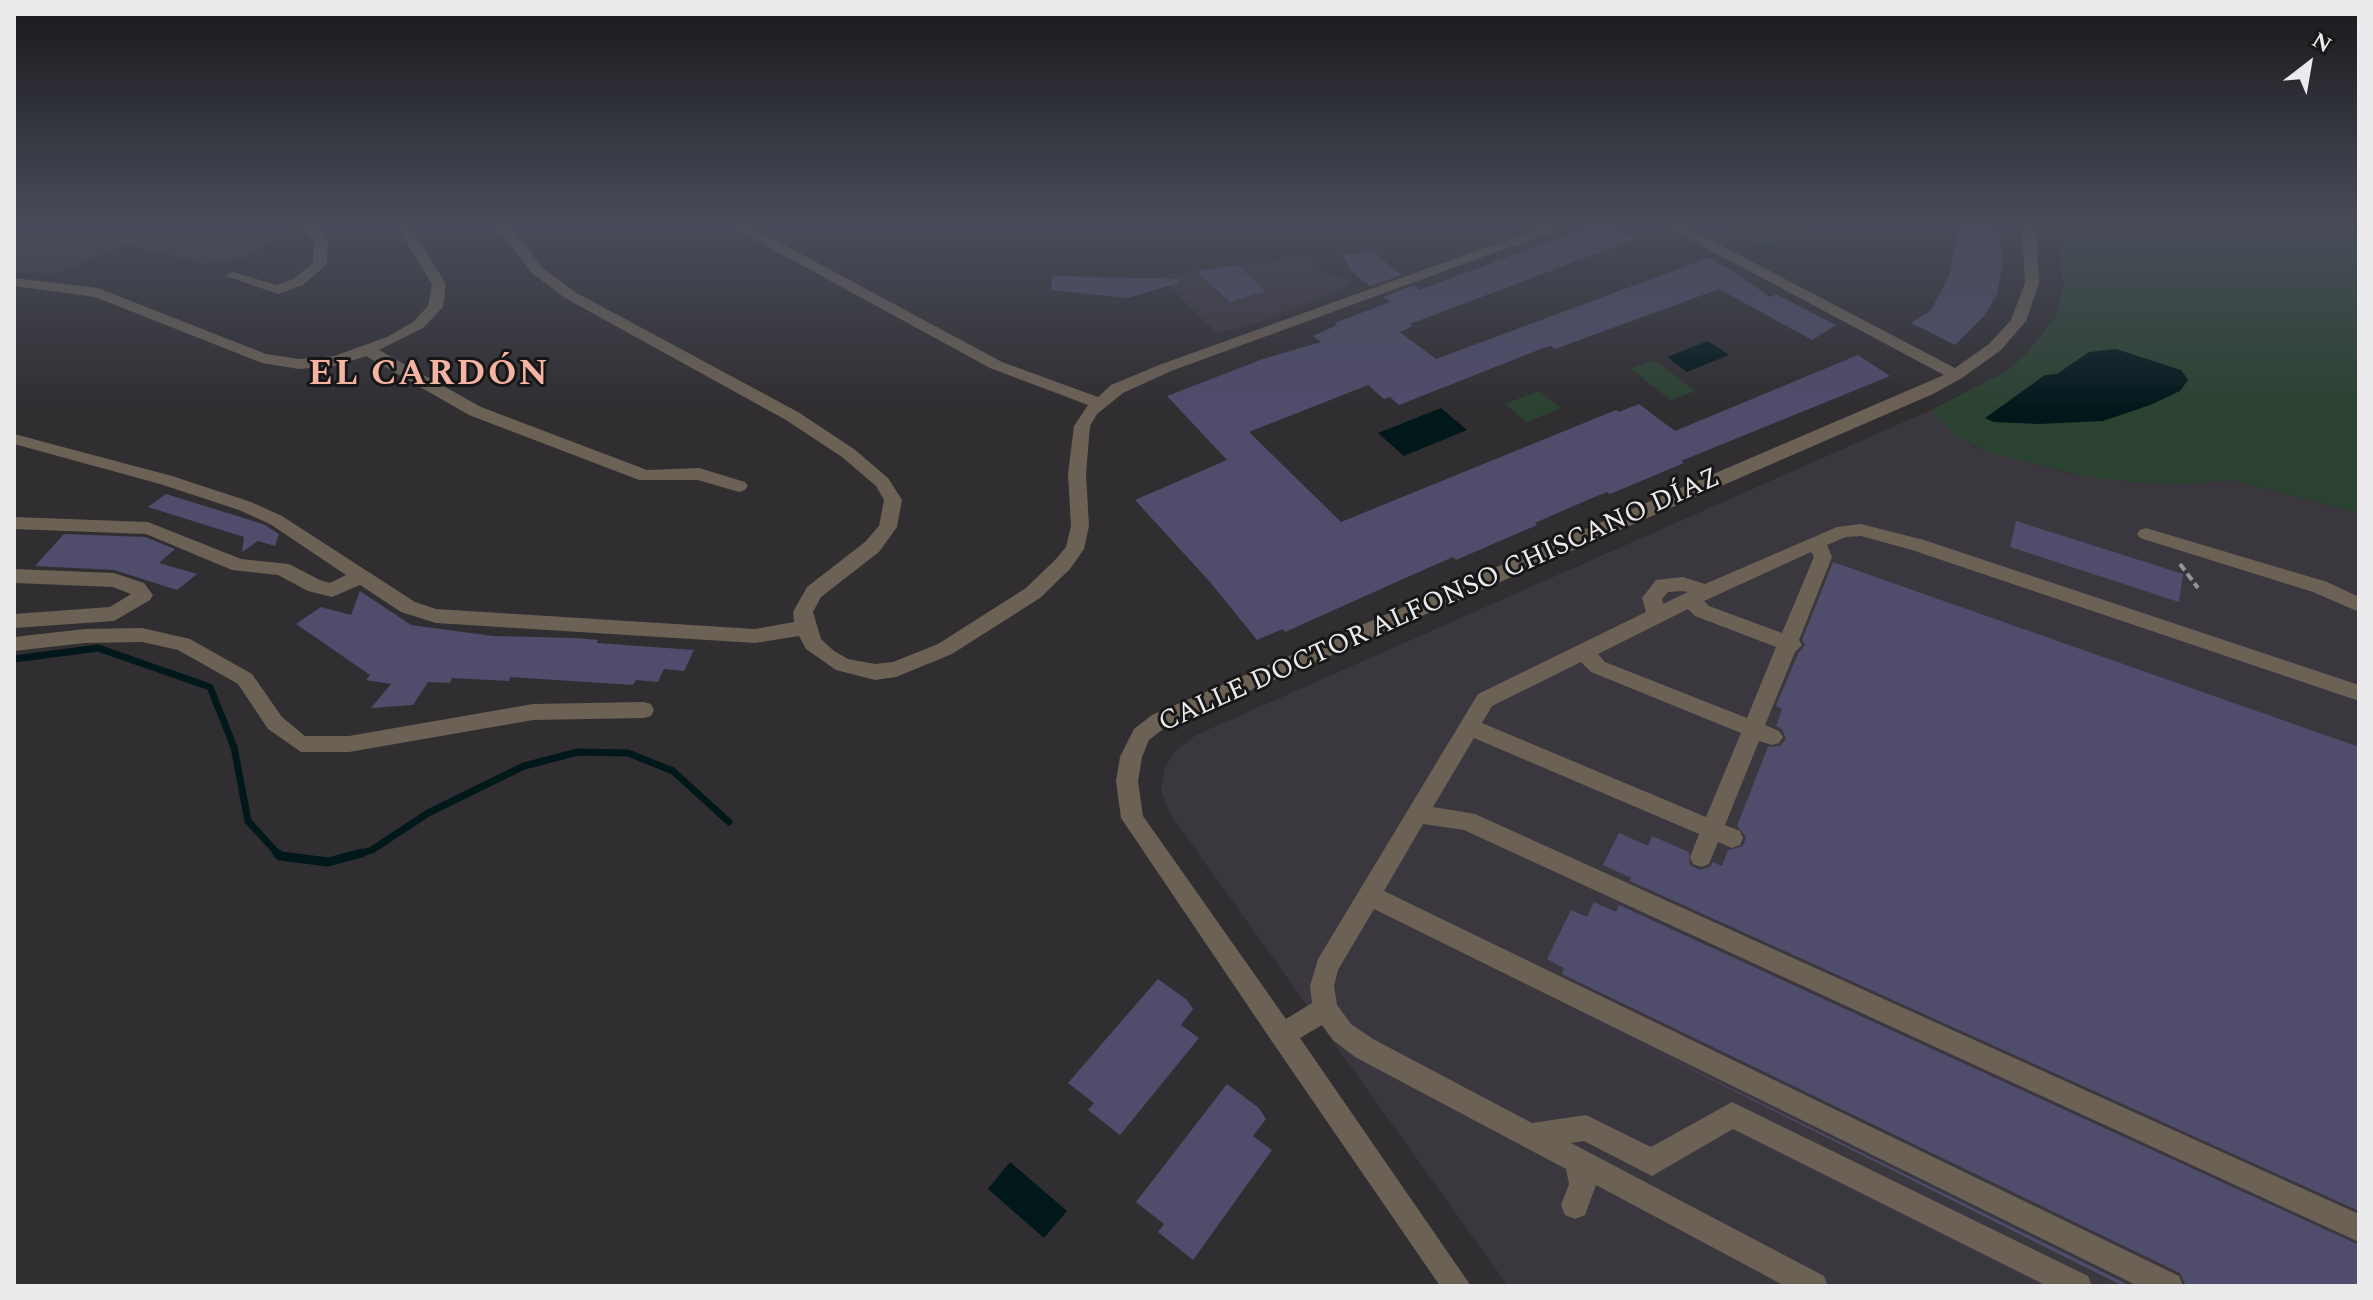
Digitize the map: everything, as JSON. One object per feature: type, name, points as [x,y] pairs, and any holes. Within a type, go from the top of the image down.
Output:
[{"type":"street","points":[[69,288],[98,293],[262,358],[299,364],[336,361],[369,351],[418,325],[435,307],[438,288]]},
{"type":"street","points":[[560,288],[792,416],[848,453],[882,482],[893,500],[888,527],[872,547],[814,592],[803,612],[805,628],[813,644],[827,656],[843,665],[875,672],[896,669],[945,649],[1052,578],[1075,549],[1080,526],[1079,436],[1086,419],[1099,403],[1125,384],[1165,368],[1389,288]]},
{"type":"street","points":[[852,288],[996,365],[1099,403]]},
{"type":"street","points":[[1790,288],[1956,375]]},
{"type":"street","name":"CALLE DOCTOR ALFONSO CHISCANO DÍAZ","points":[[1457,1286],[1132,818],[1127,781],[1131,757],[1141,735],[1159,721],[1927,390],[1956,375],[1995,347],[2018,321],[2030,288]]},
{"type":"street","points":[[369,351],[475,411],[645,476],[699,474],[739,486]]},
{"type":"street","points":[[14,439],[166,480],[245,506],[276,520],[408,607],[436,616],[755,636],[805,628]]},
{"type":"street","points":[[14,523],[148,528],[239,565],[282,569],[315,586],[332,590],[361,576]]},
{"type":"street","points":[[1814,1286],[1364,1048],[1342,1032],[1325,1009],[1322,986],[1327,967],[1485,700],[1698,595],[1843,531],[1861,530],[1884,535],[2359,693]]},
{"type":"street","points":[[2146,534],[2320,587],[2359,605]]},
{"type":"street","points":[[1701,857],[1823,557],[1816,542]]},
{"type":"street","points":[[14,576],[114,580],[137,588],[143,595],[114,614],[14,621]]},
{"type":"street","points":[[1698,595],[1710,614],[1792,645]]},
{"type":"street","points":[[14,644],[85,636],[142,635],[183,644],[245,679],[275,723],[301,744],[349,744],[533,712],[644,710]]},
{"type":"street","points":[[1587,649],[1588,657],[1598,667],[1772,737]]},
{"type":"street","points":[[1469,727],[1732,838]]},
{"type":"street","points":[[1419,814],[1452,816],[1467,821],[2359,1228]]},
{"type":"street","points":[[1371,896],[2169,1286]]},
{"type":"street","points":[[1282,1035],[1325,1009]]},
{"type":"street","points":[[1532,1136],[1586,1128],[1652,1162],[1732,1115],[2078,1286]]},
{"type":"street","points":[[1575,1205],[1583,1184],[1577,1160]]},
{"type":"path","points":[[2180,564],[2198,588]]},
{"type":"shaded area","points":[[1171,288],[1343,288],[1244,327],[1217,333]]},
{"type":"shaded area","points":[[1931,410],[1974,447],[2067,473],[2143,483],[2190,484],[2232,480],[2359,513],[2359,1286],[1508,1286],[1170,814],[1161,791],[1164,770],[1174,752],[1196,735]]},
{"type":"green space","points":[[2062,288],[2359,288],[2359,513],[2232,480],[2190,484],[2143,483],[2082,476],[1986,452],[1953,433],[1931,410],[2007,371],[2027,353],[2057,315]]},
{"type":"green space","points":[[1654,360],[1695,391],[1671,400],[1631,369]]},
{"type":"green space","points":[[1539,391],[1561,408],[1527,422],[1505,404]]},
{"type":"water","points":[[1708,341],[1729,355],[1687,372],[1667,357]]},
{"type":"water","points":[[2116,349],[2181,370],[2188,380],[2180,391],[2103,421],[2039,424],[1993,422],[1985,418],[2045,375],[2057,374],[2089,352]]},
{"type":"water","points":[[1441,408],[1467,430],[1404,456],[1378,433]]},
{"type":"water","points":[[1010,1162],[1067,1211],[1044,1238],[988,1189]]},
{"type":"building","points":[[1051,288],[1163,288],[1127,298]]},
{"type":"building","points":[[1214,288],[1261,288],[1265,291],[1230,302]]},
{"type":"building","points":[[1407,288],[1506,288],[1410,324],[1413,326],[1400,332],[1436,359],[1628,288],[1757,288],[1770,297],[1776,294],[1836,325],[1812,340],[1719,289],[1555,349],[1551,346],[1538,350],[1399,405],[1390,397],[1384,399],[1368,385],[1249,432],[1341,522],[1616,410],[1619,412],[1639,404],[1675,431],[1858,355],[1890,376],[1681,461],[1684,463],[1610,494],[1607,492],[1585,501],[1535,523],[1537,525],[1456,560],[1453,557],[1285,632],[1283,629],[1257,640],[1210,582],[1135,500],[1227,460],[1167,396],[1263,359],[1321,342],[1313,336],[1337,325],[1335,323],[1390,302],[1383,297]]},
{"type":"building","points":[[1943,288],[1998,288],[1985,315],[1955,345],[1911,323],[1931,310]]},
{"type":"building","points":[[166,494],[263,524],[279,534],[275,546],[258,541],[242,552],[244,537],[148,507]]},
{"type":"building","points":[[2016,521],[2183,574],[2179,602],[2010,547]]},
{"type":"building","points":[[64,534],[145,537],[175,549],[159,563],[197,574],[177,590],[114,570],[35,566]]},
{"type":"building","points":[[1833,562],[2359,747],[2359,1211],[1630,881],[1631,878],[1603,865],[1619,833],[1648,846],[1652,836],[1689,852],[1690,865],[1700,870],[1710,867],[1713,862],[1722,866],[1728,850],[1743,846],[1746,837],[1737,826],[1768,747],[1780,746],[1786,739],[1782,729],[1776,726],[1782,709],[1776,706],[1798,654],[1805,645],[1802,640]]},
{"type":"building","points":[[360,591],[411,625],[493,636],[576,638],[598,640],[597,643],[694,650],[684,671],[664,669],[658,682],[636,680],[633,685],[510,677],[509,681],[452,678],[450,683],[428,682],[413,705],[371,708],[391,684],[366,680],[370,675],[296,624],[321,607],[351,615]]},
{"type":"building","points":[[1594,902],[1616,912],[1619,905],[2359,1245],[2359,1286],[2186,1286],[2180,1273],[1562,974],[1564,968],[1547,959],[1571,910],[1587,917]]},
{"type":"building","points":[[1158,979],[1187,1000],[1193,1009],[1181,1025],[1199,1038],[1120,1135],[1088,1110],[1094,1103],[1068,1083]]},
{"type":"building","points":[[1611,1029],[2131,1286],[2123,1286]]},
{"type":"building","points":[[1227,1084],[1259,1108],[1266,1119],[1253,1136],[1272,1150],[1193,1260],[1158,1232],[1164,1224],[1136,1202]]},
{"type":"waterway","points":[[14,659],[98,648],[210,687],[234,747],[248,821],[279,855]]},
{"type":"waterway","points":[[354,855],[372,850],[428,813],[524,766],[578,752],[628,753],[673,771],[729,822]]},
{"type":"waterway","points":[[279,855],[328,862],[362,853]]},
{"type":"district","name":"EL CARDÓN","points":[[429,377]]}]
